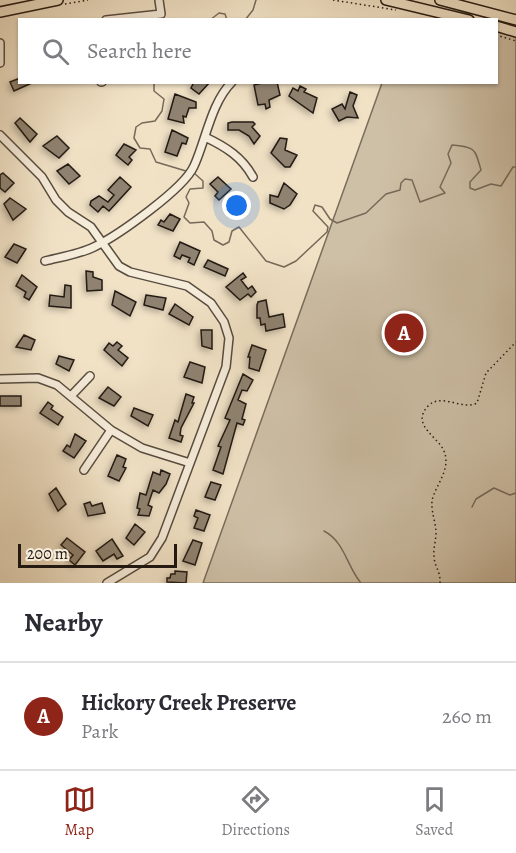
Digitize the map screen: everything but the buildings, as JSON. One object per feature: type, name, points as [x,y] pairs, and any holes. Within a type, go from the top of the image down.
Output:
[{"type":"main road","points":[[0,12],[58,0]]},
{"type":"main road","points":[[386,0],[409,2],[462,18]]},
{"type":"main road","points":[[440,0],[516,20]]},
{"type":"main road","points":[[498,27],[516,33]]},
{"type":"street","points":[[119,18],[161,14],[159,0]]},
{"type":"street","points":[[0,43],[0,63]]},
{"type":"street","points":[[45,261],[94,248],[184,181],[191,171],[213,115],[231,84]]},
{"type":"street","points":[[0,135],[42,177],[56,200],[68,212],[91,227],[113,262],[124,270],[196,291],[211,303],[224,322],[229,345],[226,367],[162,538],[150,556],[107,583]]},
{"type":"street","points":[[205,138],[225,147],[246,165],[253,177]]},
{"type":"street","points":[[71,396],[90,376]]},
{"type":"street","points":[[0,379],[38,378],[57,385],[111,430],[142,448],[190,463]]},
{"type":"street","points":[[84,470],[111,430]]},
{"type":"path","points":[[333,0],[396,10]]},
{"type":"path","points":[[498,36],[516,41]]},
{"type":"path","points":[[440,583],[434,557],[436,534],[432,502],[444,476],[445,458],[441,446],[426,432],[424,414],[428,406],[437,402],[467,405],[477,403],[486,374],[516,342]]},
{"type":"shaded area","points":[[498,31],[516,37],[516,583],[203,583],[382,84],[498,84]]},
{"type":"waterway","points":[[247,18],[253,10],[256,0]]},
{"type":"waterway","points":[[213,18],[219,13],[225,14],[226,18]]},
{"type":"waterway","points":[[154,84],[154,91],[164,99],[162,111],[155,121],[142,123],[136,127],[134,138],[140,148],[150,149],[156,162],[186,171]]},
{"type":"waterway","points":[[194,173],[203,181],[203,188],[190,189],[186,197],[189,203],[184,217],[190,223],[204,222],[212,231],[214,240],[223,245],[229,242],[232,231],[239,227],[266,261],[284,267],[296,261],[327,232],[328,227],[313,211],[315,205],[322,207],[330,219],[337,223],[366,213],[386,194],[400,190],[401,183],[405,179],[412,180],[420,202],[445,193],[440,187],[451,163],[448,154],[452,145],[466,147],[476,154],[481,170],[470,182],[470,188],[475,190],[491,184],[501,186],[513,167],[516,167]]},
{"type":"waterway","points":[[472,507],[476,499],[494,488],[510,495],[516,493]]},
{"type":"waterway","points":[[324,531],[337,542],[361,583]]},
{"type":"place","name":"Hickory Creek Preserve","points":[[404,333]]}]
